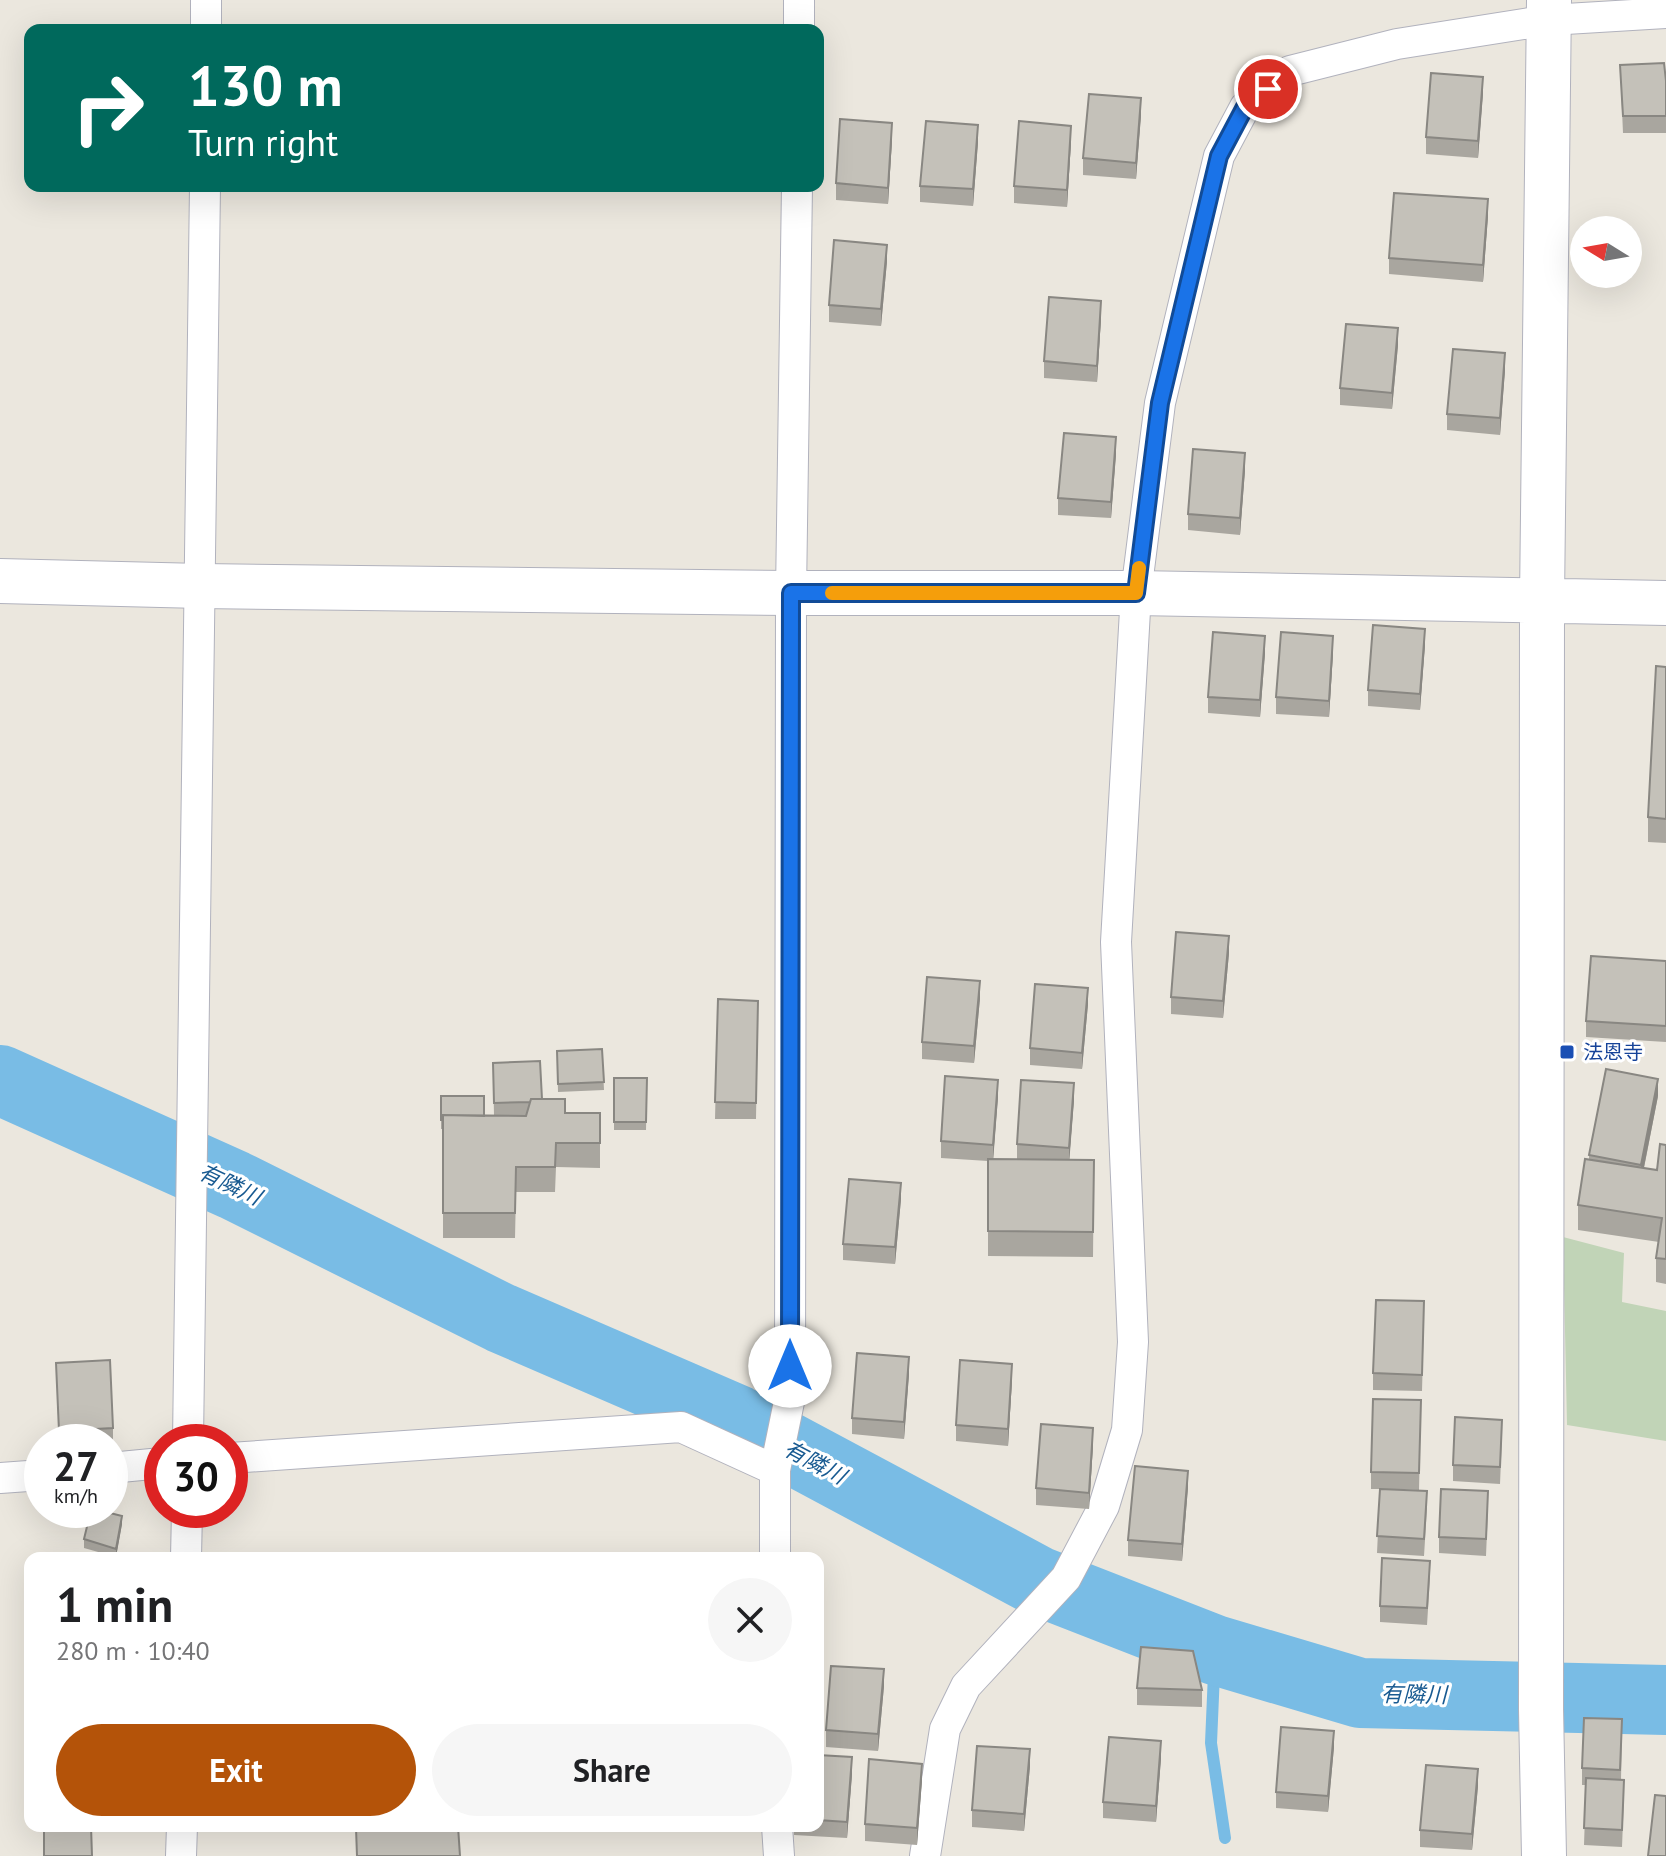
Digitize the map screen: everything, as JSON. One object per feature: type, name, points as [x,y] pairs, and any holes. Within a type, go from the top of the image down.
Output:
[{"type":"street","points":[[206,0],[206,24]]},
{"type":"street","points":[[799,0],[799,24]]},
{"type":"street","points":[[925,1856],[945,1729],[966,1686],[1059,1587],[1104,1506],[1127,1430],[1133,1342],[1116,942],[1136,593],[1160,403],[1219,156],[1245,107],[1290,71],[1549,10],[1666,13]]},
{"type":"street","points":[[1544,1856],[1541,1695],[1542,600],[1549,10]]},
{"type":"street","points":[[188,1424],[205,192]]},
{"type":"street","points":[[775,1552],[775,1468],[790,1397],[791,593],[797,192]]},
{"type":"street","points":[[0,581],[791,593],[1136,593],[1666,603]]},
{"type":"street","points":[[248,1457],[681,1427],[775,1468]]},
{"type":"street","points":[[0,1478],[24,1476]]},
{"type":"street","points":[[186,1552],[187,1528]]},
{"type":"street","points":[[181,1856],[182,1832]]},
{"type":"street","points":[[777,1832],[779,1856]]},
{"type":"green space","points":[[1563,1237],[1624,1253],[1622,1302],[1666,1311],[1666,1441],[1567,1425]]},
{"type":"building","points":[[1664,63],[1666,116],[1623,116],[1620,65]]},
{"type":"building","points":[[1431,73],[1483,77],[1478,141],[1426,137]]},
{"type":"building","points":[[1089,94],[1141,98],[1136,163],[1083,158]]},
{"type":"building","points":[[840,119],[892,123],[888,188],[836,183]]},
{"type":"building","points":[[926,121],[978,125],[973,189],[920,186]]},
{"type":"building","points":[[1019,121],[1071,126],[1067,190],[1014,186]]},
{"type":"building","points":[[1394,193],[1488,199],[1483,265],[1389,258]]},
{"type":"building","points":[[834,240],[887,245],[881,309],[829,305]]},
{"type":"building","points":[[1049,297],[1101,301],[1097,366],[1044,361]]},
{"type":"building","points":[[1346,324],[1398,328],[1392,393],[1340,388]]},
{"type":"building","points":[[1453,349],[1505,353],[1500,418],[1447,414]]},
{"type":"building","points":[[1064,433],[1116,437],[1111,502],[1058,498]]},
{"type":"building","points":[[1193,449],[1245,453],[1240,518],[1188,514]]},
{"type":"building","points":[[1373,625],[1425,629],[1420,694],[1368,690]]},
{"type":"building","points":[[1213,632],[1265,636],[1260,700],[1208,697]]},
{"type":"building","points":[[1281,632],[1333,636],[1329,701],[1276,697]]},
{"type":"building","points":[[1656,666],[1666,667],[1666,819],[1648,817]]},
{"type":"building","points":[[1176,932],[1229,936],[1223,1001],[1171,997]]},
{"type":"building","points":[[1591,956],[1666,961],[1666,1026],[1586,1021]]},
{"type":"building","points":[[927,977],[980,981],[974,1046],[922,1042]]},
{"type":"building","points":[[1035,984],[1088,988],[1082,1053],[1030,1048]]},
{"type":"building","points":[[718,999],[758,1001],[756,1103],[715,1102]]},
{"type":"building","points":[[602,1049],[604,1082],[558,1084],[557,1051]]},
{"type":"building","points":[[540,1061],[542,1099],[494,1103],[493,1063]]},
{"type":"building","points":[[1606,1069],[1658,1079],[1641,1165],[1589,1155]]},
{"type":"building","points":[[945,1076],[998,1080],[993,1145],[941,1141]]},
{"type":"building","points":[[614,1078],[647,1078],[646,1122],[614,1122]]},
{"type":"building","points":[[1021,1080],[1074,1083],[1069,1148],[1017,1144]]},
{"type":"building","points":[[441,1096],[484,1096],[484,1116],[443,1115],[441,1120]]},
{"type":"building","points":[[531,1099],[565,1099],[565,1113],[600,1113],[600,1143],[556,1143],[555,1167],[516,1167],[515,1213],[443,1213],[443,1115],[526,1116]]},
{"type":"building","points":[[1660,1144],[1666,1145],[1666,1259],[1656,1258],[1662,1218],[1578,1205],[1585,1159],[1657,1170]]},
{"type":"building","points":[[988,1159],[1094,1160],[1093,1232],[988,1231]]},
{"type":"building","points":[[849,1179],[901,1183],[895,1247],[843,1244]]},
{"type":"building","points":[[1376,1300],[1424,1301],[1422,1375],[1373,1373]]},
{"type":"building","points":[[857,1353],[909,1357],[904,1422],[852,1418]]},
{"type":"building","points":[[110,1360],[113,1424],[59,1424],[56,1363]]},
{"type":"building","points":[[960,1360],[1012,1364],[1008,1429],[956,1425]]},
{"type":"building","points":[[1373,1399],[1421,1400],[1419,1473],[1371,1472]]},
{"type":"building","points":[[1455,1417],[1502,1420],[1500,1467],[1453,1465]]},
{"type":"building","points":[[1041,1424],[1093,1428],[1089,1493],[1036,1488]]},
{"type":"building","points":[[1135,1466],[1188,1471],[1182,1544],[1128,1540]]},
{"type":"building","points":[[1380,1489],[1427,1491],[1424,1539],[1377,1536]]},
{"type":"building","points":[[1441,1489],[1488,1491],[1486,1539],[1439,1537]]},
{"type":"building","points":[[87,1528],[120,1528],[116,1549],[84,1539]]},
{"type":"building","points":[[1382,1558],[1430,1561],[1427,1608],[1380,1606]]},
{"type":"building","points":[[1141,1647],[1193,1651],[1202,1690],[1137,1688]]},
{"type":"building","points":[[831,1666],[884,1669],[878,1734],[826,1730]]},
{"type":"building","points":[[1584,1718],[1622,1719],[1620,1770],[1582,1768]]},
{"type":"building","points":[[1281,1727],[1334,1731],[1328,1796],[1276,1792]]},
{"type":"building","points":[[1109,1737],[1161,1741],[1156,1806],[1103,1802]]},
{"type":"building","points":[[977,1746],[1030,1749],[1024,1814],[972,1810]]},
{"type":"building","points":[[824,1755],[852,1757],[847,1822],[824,1820]]},
{"type":"building","points":[[869,1759],[922,1764],[917,1828],[865,1824]]},
{"type":"building","points":[[1426,1765],[1478,1769],[1472,1834],[1420,1830]]},
{"type":"building","points":[[1586,1778],[1624,1780],[1622,1830],[1584,1828]]},
{"type":"building","points":[[1655,1795],[1666,1796],[1666,1856],[1648,1856]]},
{"type":"building","points":[[44,1832],[91,1832],[92,1856],[44,1856]]},
{"type":"building","points":[[356,1832],[458,1832],[460,1856],[357,1856]]},
{"type":"waterway","name":"有隣川","points":[[0,1080],[234,1185],[501,1318],[737,1420],[1038,1581],[1215,1650],[1360,1693],[1666,1700]]},
{"type":"waterway","points":[[1215,1650],[1211,1743],[1225,1838]]},
{"type":"slow traffic","points":[[832,593],[1136,593],[1139,568]]},
{"type":"place","name":"法恩寺","points":[[1567,1052]]},
{"type":"route","points":[[790,1366],[791,593],[1136,593],[1160,403],[1219,156],[1245,107],[1268,89]]}]
